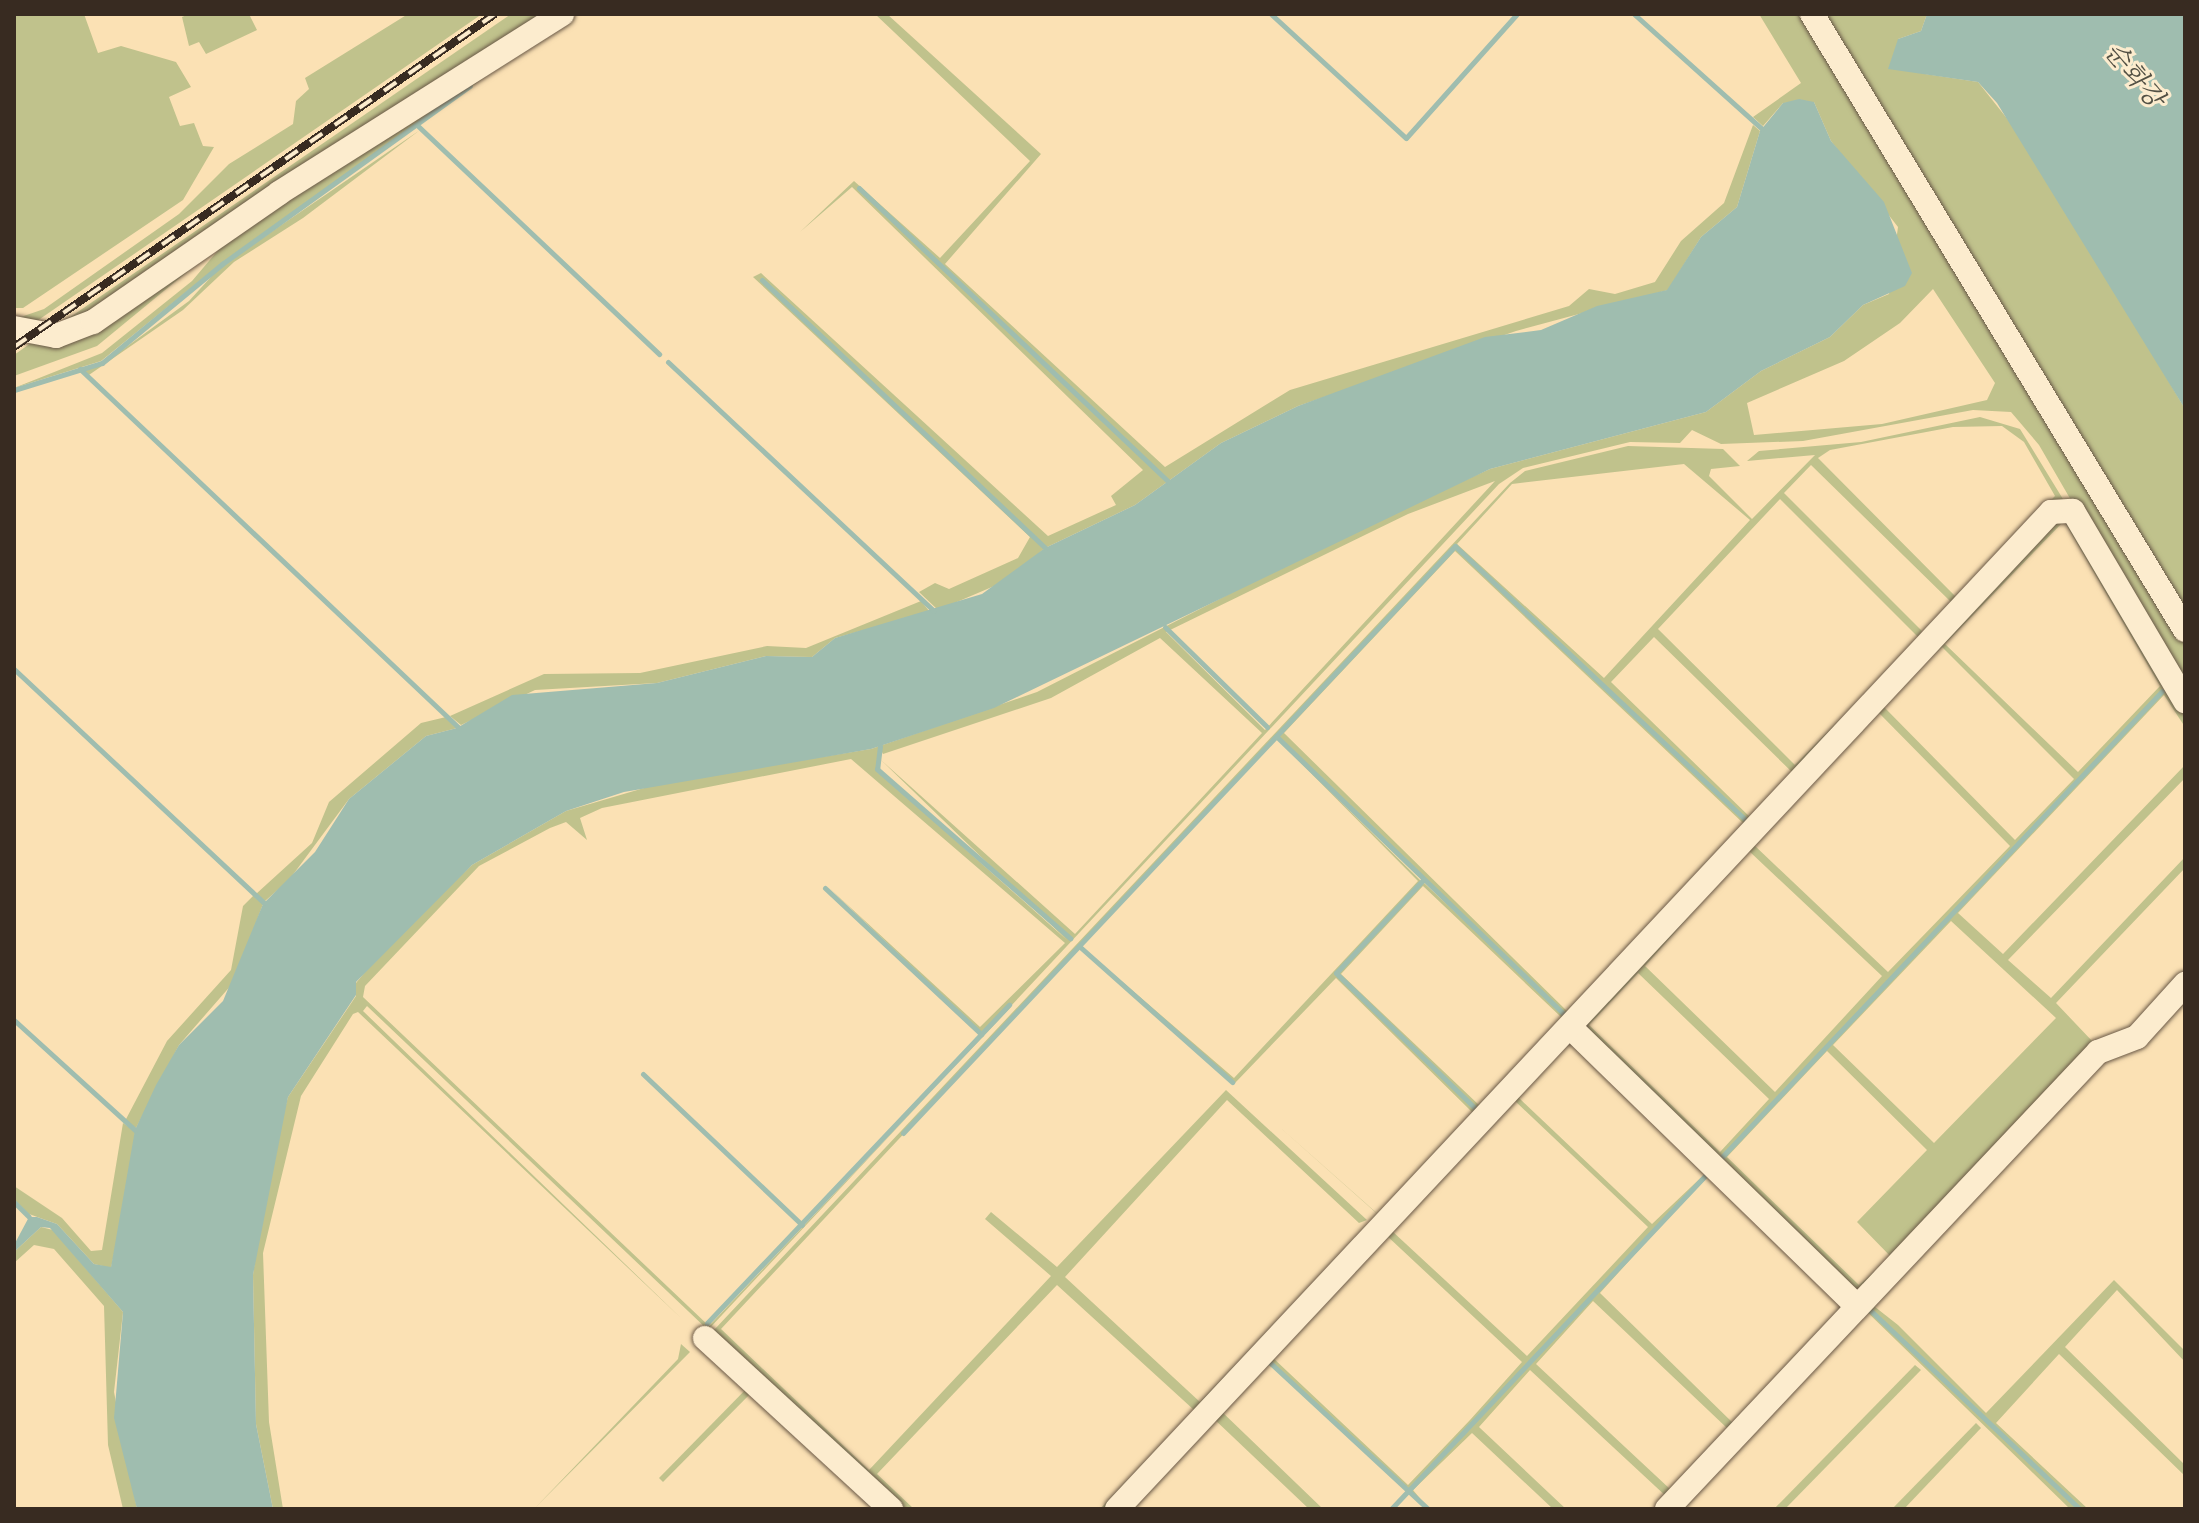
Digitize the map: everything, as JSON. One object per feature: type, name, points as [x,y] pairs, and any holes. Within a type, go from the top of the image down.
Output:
[{"type":"street","points":[[14,328],[56,336],[85,327],[562,14]]},
{"type":"street","points":[[1812,14],[2185,630]]},
{"type":"street","points":[[1117,1509],[2051,512],[2073,511],[2185,701]]},
{"type":"street","points":[[1667,1509],[1855,1304],[1902,1263],[2098,1052],[2137,1037],[2185,984]]},
{"type":"street","points":[[1570,1027],[1855,1304]]},
{"type":"street","points":[[705,1338],[891,1509]]},
{"type":"green space","points":[[14,14],[84,14],[98,53],[121,46],[176,62],[191,87],[169,97],[180,126],[194,123],[203,146],[214,147],[183,200],[23,308],[14,308]]},
{"type":"green space","points":[[189,14],[249,14],[257,30],[206,54],[199,42],[189,46],[182,17]]},
{"type":"green space","points":[[408,14],[482,14],[37,321],[18,318],[44,309],[179,214],[229,164],[293,124],[296,101],[309,89],[305,78]]},
{"type":"green space","points":[[511,14],[553,14],[95,315],[53,329]]},
{"type":"green space","points":[[568,14],[574,14],[223,262],[101,361],[14,388],[102,353],[192,281],[231,235]]},
{"type":"green space","points":[[875,14],[887,14],[1041,154],[945,264],[1165,467],[1290,390],[1569,306],[1589,289],[1615,294],[1655,282],[1681,241],[1724,203],[1753,125],[1760,131],[1737,207],[1701,237],[1668,290],[1516,331],[1298,406],[1221,443],[1135,505],[1045,548],[1006,581],[938,610],[919,592],[935,583],[949,589],[1018,558],[1030,537],[753,277],[761,273],[1048,536],[1116,505],[1111,496],[1143,470],[852,187],[800,232],[854,181],[940,258],[1030,161]]},
{"type":"green space","points":[[1759,14],[1806,14],[2185,637],[2185,697],[2039,445],[2011,412],[1973,410],[1803,441],[1721,444],[1692,430],[1680,443],[1630,442],[1523,468],[1499,484],[1006,1011],[981,1032],[826,885],[980,1027],[1065,943],[851,759],[602,808],[580,818],[587,840],[566,822],[550,828],[479,866],[365,986],[363,997],[709,1326],[930,1092],[708,1330],[367,1006],[363,1011],[683,1320],[358,1012],[353,1014],[301,1096],[263,1253],[269,1422],[283,1509],[273,1509],[256,1424],[253,1275],[266,1180],[288,1097],[356,996],[356,983],[394,937],[472,865],[566,811],[661,783],[871,749],[1037,692],[1363,526],[1490,469],[1706,412],[1761,371],[1830,337],[1863,305],[1889,294],[1898,227],[1831,141],[1814,102],[1783,103],[1763,126],[1753,117],[1801,83]],"holes":[[[1933,289],[1995,383],[1987,400],[1882,424],[1754,435],[1747,403],[1844,361],[1900,323]],[[1495,481],[1265,730],[1166,632],[1408,514]],[[1160,638],[1262,733],[1075,934],[881,760],[1067,940],[876,769],[880,748],[883,754],[1051,698]]]},
{"type":"green space","points":[[1819,14],[1927,14],[1921,31],[1898,39],[1925,74],[1978,82],[2032,150],[2185,409],[2185,621]]},
{"type":"green space","points":[[420,130],[303,218],[234,262],[183,310],[86,377],[83,370],[103,364],[189,301],[220,267]]},
{"type":"green space","points":[[193,267],[97,346],[14,376],[14,355],[38,338]]},
{"type":"green space","points":[[1980,417],[2020,429],[2066,504],[2051,506],[1928,637],[1925,631],[1951,602],[1811,465],[1784,493],[1922,631],[1918,637],[1780,499],[1658,629],[1795,765],[1917,641],[1797,777],[1654,637],[1611,682],[1753,820],[1779,797],[1738,840],[1743,823],[1455,551],[1284,733],[1569,1013],[1603,987],[1556,1035],[1561,1017],[1423,886],[1341,974],[1479,1105],[1546,1036],[1550,1042],[1383,1219],[1274,1122],[1379,1215],[1473,1113],[1336,978],[1235,1083],[1083,948],[1234,1078],[1418,881],[1277,739],[1421,881],[1335,973],[1476,1111],[1338,973],[1423,882],[1568,1018],[1279,737],[1455,545],[721,1329],[869,1470],[1051,1276],[985,1219],[991,1212],[1057,1267],[1226,1090],[1367,1220],[1359,1223],[1227,1100],[1065,1277],[1200,1402],[1366,1227],[1374,1229],[1110,1509],[1100,1509],[1194,1410],[1057,1285],[877,1474],[914,1509],[899,1509],[714,1339],[714,1330],[1510,483],[1525,471],[1628,446],[1723,449],[1740,466],[1711,469],[1709,476],[1752,519],[1815,455],[1747,461],[1759,451],[1861,442]],"holes":[[[2002,426],[2024,442],[2055,496],[1956,597],[1818,458],[1830,450],[1953,427]],[[1684,464],[1750,520],[1604,678],[1457,544],[1512,484]]]},
{"type":"green space","points":[[2062,513],[2185,708],[2185,727],[2164,695],[1958,913],[2003,954],[2185,765],[2185,778],[2008,960],[2051,998],[2185,857],[2185,868],[2056,1003],[2094,1043],[1894,1260],[1857,1222],[1927,1150],[1827,1051],[1727,1157],[1859,1285],[1889,1259],[1856,1297],[1579,1024],[1737,862],[1645,966],[1775,1092],[1882,976],[1749,851],[1754,845],[1888,972],[2010,846],[1878,712],[1884,707],[2015,840],[2074,779],[1942,647],[1906,681]],"holes":[[[2064,521],[2160,686],[2078,772],[1945,644]],[[2162,690],[2163,692],[1719,1159]],[[1951,921],[2056,1018],[1934,1143],[1833,1045]],[[1638,973],[1769,1099],[1720,1152],[1589,1025]]]},
{"type":"green space","points":[[921,601],[930,612],[835,638],[812,657],[766,656],[657,683],[535,690],[461,725],[450,716],[544,674],[640,673],[767,646],[806,648]]},
{"type":"green space","points":[[446,717],[457,728],[426,736],[349,799],[289,880],[265,901],[256,894],[312,843],[329,802],[421,723]]},
{"type":"green space","points":[[254,895],[263,904],[233,983],[179,1045],[136,1128],[125,1121],[167,1041],[231,970],[243,906]]},
{"type":"green space","points":[[1565,1039],[1519,1098],[1652,1224],[1711,1168],[1408,1490],[1264,1357],[1220,1410],[1323,1509],[1309,1509],[1213,1418],[1121,1509],[1343,1271],[1271,1356],[1408,1485],[1470,1420],[1522,1362],[1386,1235],[1350,1263],[1426,1183],[1432,1187],[1392,1231],[1527,1356],[1648,1227],[1515,1101],[1440,1179],[1434,1175]]},
{"type":"green space","points":[[123,1123],[135,1131],[134,1160],[111,1268],[94,1264],[57,1224],[29,1214],[14,1199],[14,1186],[62,1218],[91,1251],[102,1250]]},
{"type":"green space","points":[[1712,1169],[1600,1293],[1734,1424],[1728,1429],[1593,1301],[1536,1364],[1670,1489],[1669,1499],[1530,1370],[1479,1427],[1566,1509],[1553,1509],[1472,1433],[1413,1490],[1429,1509],[1410,1490]]},
{"type":"green space","points":[[41,1227],[53,1230],[123,1312],[114,1392],[137,1509],[123,1509],[108,1445],[104,1306],[54,1249],[34,1245],[14,1263],[14,1252]]},
{"type":"green space","points":[[2114,1280],[2185,1351],[2185,1362],[2117,1290],[2065,1347],[2185,1465],[2185,1476],[2059,1354],[1996,1423],[2088,1509],[2070,1509],[1863,1308],[1870,1303],[1898,1325],[1986,1413]]},
{"type":"green space","points":[[681,1344],[690,1352],[534,1509],[678,1359]]},
{"type":"green space","points":[[1915,1365],[1921,1370],[1785,1509],[1774,1509]]},
{"type":"green space","points":[[752,1383],[757,1387],[663,1482],[659,1478]]},
{"type":"green space","points":[[1976,1423],[1981,1428],[1904,1509],[1892,1509]]},
{"type":"water","name":"순화강","points":[[1927,14],[2185,14],[2185,409],[1997,103],[1978,82],[1888,69],[1898,39],[1921,31]]},
{"type":"water","points":[[1799,99],[1814,102],[1831,141],[1884,202],[1912,273],[1905,286],[1863,305],[1830,337],[1761,371],[1706,412],[1490,469],[994,708],[871,749],[624,792],[566,811],[472,865],[356,982],[356,995],[288,1097],[253,1275],[256,1424],[273,1509],[137,1509],[114,1418],[123,1312],[50,1228],[41,1227],[14,1252],[14,1245],[29,1217],[37,1217],[57,1224],[94,1264],[111,1267],[135,1130],[156,1085],[179,1045],[223,1001],[263,904],[315,852],[349,799],[426,736],[457,728],[512,695],[657,683],[766,656],[812,657],[835,638],[982,594],[1045,548],[1135,505],[1221,443],[1298,406],[1485,337],[1541,330],[1597,306],[1667,290],[1701,237],[1737,207],[1760,131],[1783,103]]},
{"type":"waterway","points":[[1271,14],[1406,138],[1517,14]]},
{"type":"waterway","points":[[1634,14],[1762,129]]},
{"type":"waterway","points":[[14,390],[102,363],[222,264],[470,86]]},
{"type":"waterway","points":[[418,126],[659,354]]},
{"type":"waterway","points":[[859,188],[1168,481]]},
{"type":"waterway","points":[[762,280],[1045,548]]},
{"type":"waterway","points":[[668,362],[934,611]]},
{"type":"waterway","points":[[80,369],[458,727]]},
{"type":"waterway","points":[[903,1133],[1455,546],[1747,821]]},
{"type":"waterway","points":[[1165,627],[1267,727]]},
{"type":"waterway","points":[[14,669],[264,903]]},
{"type":"waterway","points":[[1719,1160],[2162,691]]},
{"type":"waterway","points":[[1277,737],[1567,1017]]},
{"type":"waterway","points":[[880,746],[877,769],[1070,938]]},
{"type":"waterway","points":[[1423,880],[1336,973],[1478,1111]]},
{"type":"waterway","points":[[825,888],[981,1034]]},
{"type":"waterway","points":[[1079,946],[1232,1082]]},
{"type":"waterway","points":[[707,1323],[1009,1005]]},
{"type":"waterway","points":[[14,1020],[135,1130]]},
{"type":"waterway","points":[[643,1074],[802,1225]]},
{"type":"waterway","points":[[1391,1509],[1709,1172]]},
{"type":"waterway","points":[[14,1202],[29,1217]]},
{"type":"waterway","points":[[1868,1308],[2080,1509]]},
{"type":"waterway","points":[[1265,1358],[1428,1509]]},
{"type":"railway","points":[[14,347],[495,14]]}]
